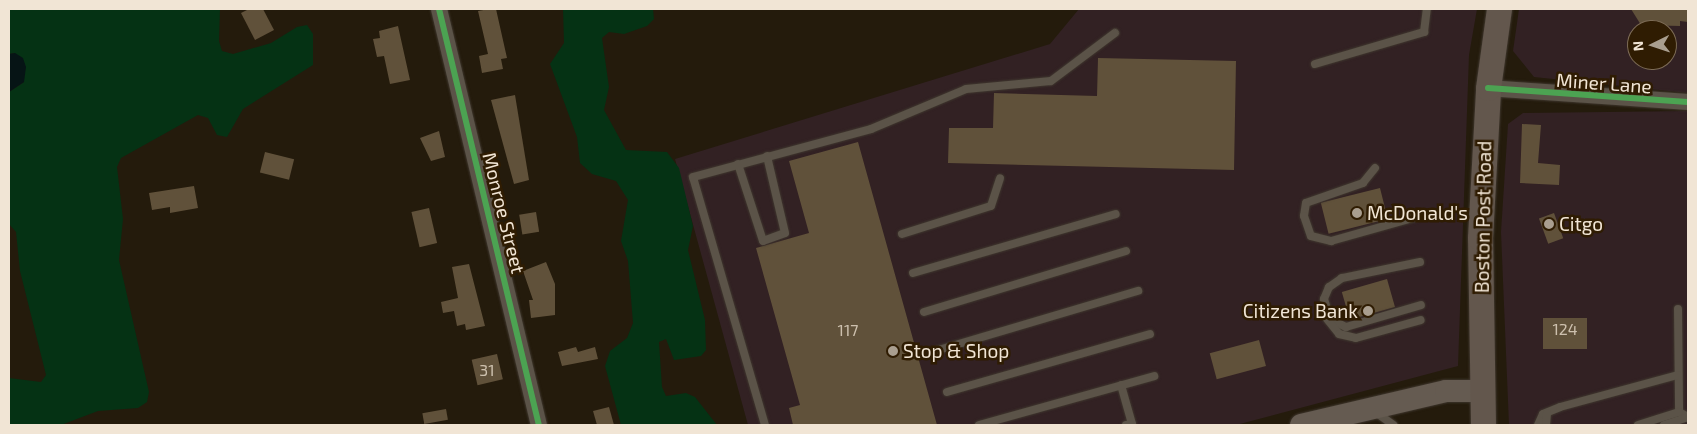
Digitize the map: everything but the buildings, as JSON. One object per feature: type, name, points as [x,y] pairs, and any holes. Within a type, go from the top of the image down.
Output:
[{"type":"main road","name":"Boston Post Road","points":[[1484,425],[1480,238],[1488,88],[1499,9]]},
{"type":"main road","points":[[1301,425],[1368,407],[1446,391],[1482,391]]},
{"type":"street","name":"Monroe Street","points":[[439,9],[539,425]]},
{"type":"street","name":"Miner Lane","points":[[1488,88],[1688,102]]},
{"type":"lane","points":[[1315,64],[1424,32],[1427,9]]},
{"type":"lane","points":[[765,425],[693,177],[871,129],[966,89],[1051,81],[1115,33]]},
{"type":"lane","points":[[738,164],[763,241],[785,233],[767,156]]},
{"type":"lane","points":[[1375,168],[1363,183],[1306,203],[1304,216],[1312,236],[1331,241],[1416,217]]},
{"type":"lane","points":[[902,234],[991,206],[1000,178]]},
{"type":"lane","points":[[913,273],[1116,214]]},
{"type":"lane","points":[[924,312],[1126,251]]},
{"type":"lane","points":[[1420,262],[1342,278],[1325,292],[1324,305],[1330,326],[1352,338],[1421,320]]},
{"type":"lane","points":[[935,351],[1138,292]]},
{"type":"lane","points":[[1324,305],[1330,320],[1346,327],[1421,305]]},
{"type":"lane","points":[[1678,310],[1679,412]]},
{"type":"lane","points":[[947,392],[1150,334]]},
{"type":"lane","points":[[1538,425],[1547,413],[1678,375]]},
{"type":"lane","points":[[979,425],[1154,376]]},
{"type":"lane","points":[[1121,385],[1132,424],[1126,425]]},
{"type":"lane","points":[[1368,407],[1393,425]]},
{"type":"lane","points":[[1638,425],[1679,412],[1688,417]]},
{"type":"lane","points":[[1546,425],[1547,413]]},
{"type":"lane","points":[[1664,425],[1688,417]]},
{"type":"shaded area","points":[[1079,9],[1477,9],[1469,55],[1458,366],[1236,425],[748,425],[675,159],[1050,44]]},
{"type":"shaded area","points":[[1519,9],[1688,9],[1688,93],[1534,77],[1513,51]]},
{"type":"shaded area","points":[[15,53],[23,58],[26,67],[24,82],[9,92],[9,54]]},
{"type":"shaded area","points":[[1688,111],[1688,425],[1509,425],[1501,232],[1508,124],[1523,113]]},
{"type":"green space","points":[[9,9],[220,9],[219,41],[222,51],[233,54],[271,43],[297,27],[307,25],[313,34],[313,65],[243,109],[227,137],[217,135],[208,118],[198,115],[121,158],[117,167],[123,219],[119,260],[149,392],[147,402],[138,408],[98,411],[61,425],[9,425],[9,378],[41,382],[46,375],[20,271],[16,232],[9,224],[9,92],[24,82],[15,53],[9,54]]},
{"type":"green space","points":[[563,9],[653,9],[654,19],[647,26],[624,34],[609,32],[602,38],[609,87],[604,110],[626,150],[667,152],[679,168],[693,226],[688,250],[705,320],[706,350],[701,356],[674,360],[666,339],[659,342],[662,387],[666,396],[686,393],[695,397],[717,425],[621,425],[605,366],[610,351],[627,338],[633,323],[628,261],[621,241],[628,200],[616,181],[592,174],[580,163],[577,137],[550,64],[564,43]]},
{"type":"cycle path","points":[[439,9],[539,425]]},
{"type":"cycle path","points":[[1488,88],[1688,102]]},
{"type":"place","name":"McDonald's","points":[[1357,213]]},
{"type":"place","name":"Citgo","points":[[1549,224]]},
{"type":"place","name":"Citizens Bank","points":[[1368,311]]},
{"type":"place","name":"Stop & Shop","points":[[893,351]]}]
